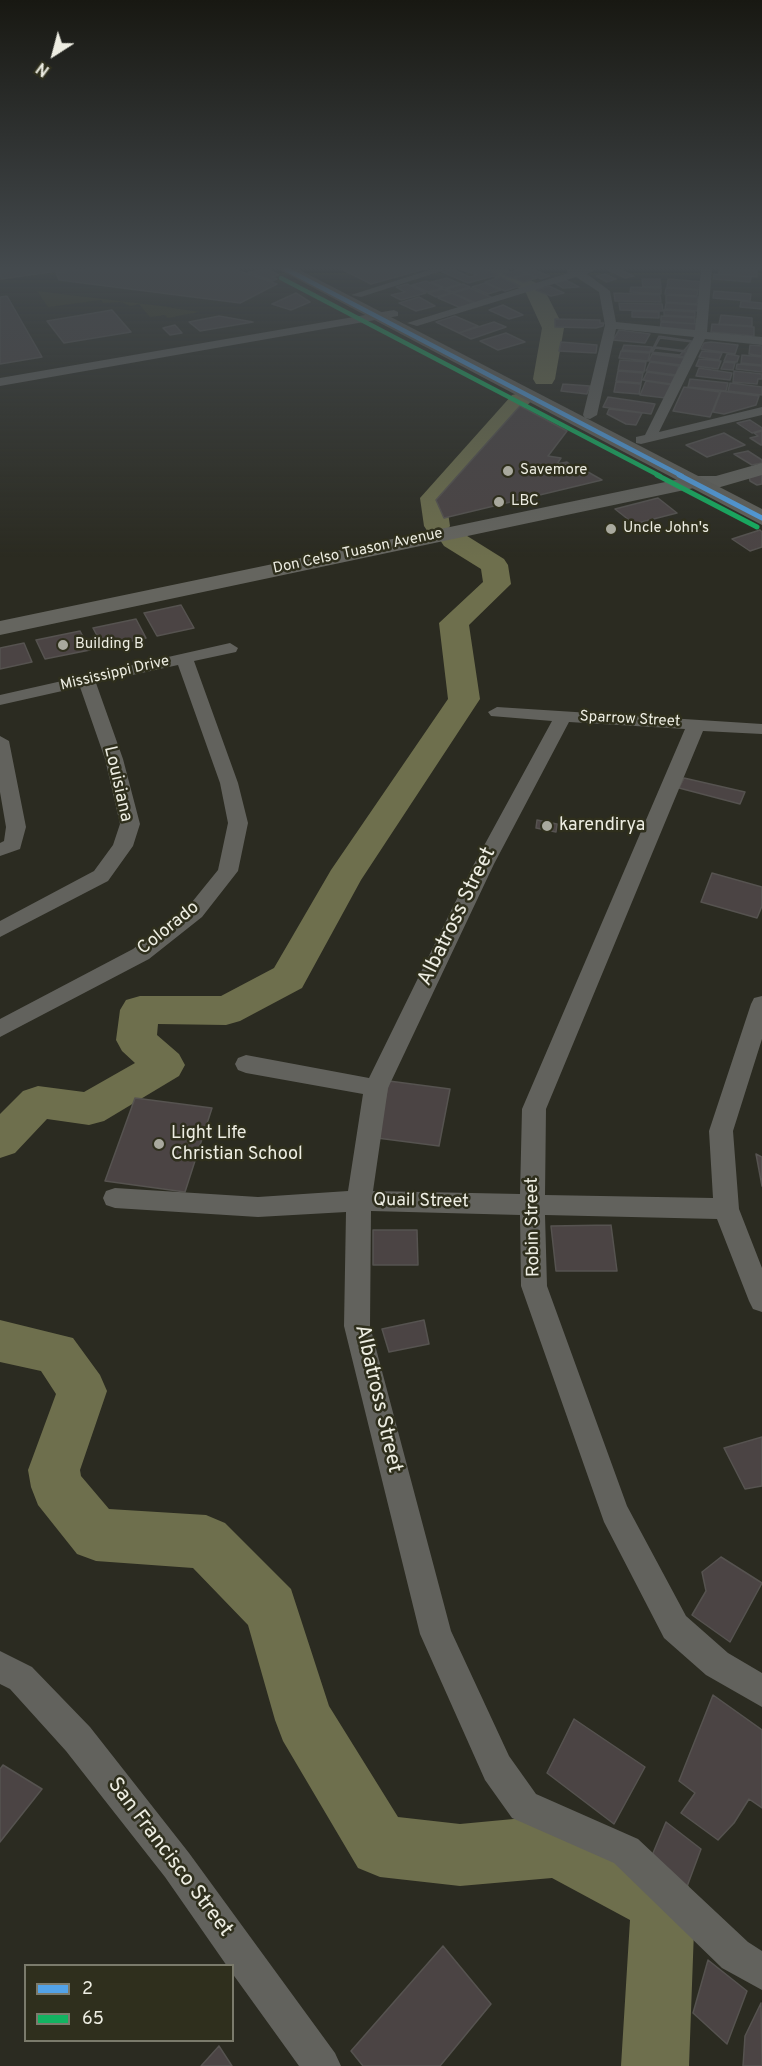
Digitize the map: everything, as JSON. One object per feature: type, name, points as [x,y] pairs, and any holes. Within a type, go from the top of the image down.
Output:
[{"type":"main road","points":[[480,365],[762,518]]},
{"type":"main road","points":[[495,365],[590,415],[646,439],[717,482],[762,504]]},
{"type":"street","points":[[0,373],[55,365]]},
{"type":"street","points":[[0,382],[83,365]]},
{"type":"street","points":[[590,415],[602,365]]},
{"type":"street","points":[[646,439],[685,365]]},
{"type":"street","points":[[646,439],[762,411]]},
{"type":"street","name":"Don Celso Tuason Avenue","points":[[0,628],[693,482],[717,482],[762,469]]},
{"type":"street","name":"Mississippi Drive","points":[[0,700],[230,648]]},
{"type":"street","name":"Colorado","points":[[0,1029],[141,954],[195,912],[228,871],[238,823],[229,783],[184,658]]},
{"type":"street","name":"Louisiana","points":[[0,930],[101,876],[123,846],[130,824],[114,759],[86,680]]},
{"type":"street","name":"Sparrow Street","points":[[497,712],[697,723],[762,729]]},
{"type":"street","name":"Albatross Street","points":[[563,716],[484,864],[376,1088],[359,1201],[357,1326],[436,1634],[497,1768],[524,1806],[626,1851],[735,1955],[762,1972]]},
{"type":"street","name":"Robin Street","points":[[697,723],[534,1109],[532,1205],[534,1286],[614,1512],[675,1627],[717,1664],[762,1690]]},
{"type":"street","points":[[0,741],[16,827],[13,845],[0,850]]},
{"type":"street","points":[[762,1004],[721,1131],[726,1209],[762,1301]]},
{"type":"street","points":[[246,1064],[376,1088]]},
{"type":"street","name":"Quail Street","points":[[115,1198],[258,1207],[359,1201],[726,1209]]},
{"type":"street","name":"San Francisco Street","points":[[0,1667],[21,1678],[78,1739],[177,1865],[322,2066]]},
{"type":"building","points":[[619,365],[645,365],[644,372],[618,370]]},
{"type":"building","points":[[648,365],[679,366],[676,375],[646,371]]},
{"type":"building","points":[[696,365],[719,365],[718,369]]},
{"type":"building","points":[[723,365],[734,365],[733,370],[721,369]]},
{"type":"building","points":[[737,365],[762,366],[762,372],[736,369]]},
{"type":"building","points":[[699,368],[732,373],[730,380],[696,376]]},
{"type":"building","points":[[618,371],[643,373],[641,383],[616,381]]},
{"type":"building","points":[[734,371],[762,374],[762,379],[758,379],[757,384],[733,382]]},
{"type":"building","points":[[647,372],[675,376],[671,384],[643,380]]},
{"type":"building","points":[[690,379],[728,383],[726,391],[688,387]]},
{"type":"building","points":[[646,381],[672,385],[666,398],[640,395]]},
{"type":"building","points":[[616,382],[641,384],[639,394],[614,392]]},
{"type":"building","points":[[730,383],[762,387],[762,395],[728,391]]},
{"type":"building","points":[[563,384],[590,386],[587,394],[561,391]]},
{"type":"building","points":[[684,387],[720,392],[710,417],[673,411]]},
{"type":"building","points":[[721,391],[759,396],[756,405],[724,414],[713,412]]},
{"type":"building","points":[[608,397],[655,404],[651,414],[603,407]]},
{"type":"building","points":[[520,406],[567,431],[548,456],[561,458],[557,464],[567,462],[576,469],[581,468],[602,480],[444,518],[436,500]]},
{"type":"building","points":[[609,409],[642,413],[636,425],[626,424],[607,414]]},
{"type":"building","points":[[750,420],[762,430],[752,433],[737,423]]},
{"type":"building","points":[[762,431],[761,445],[750,438],[758,436],[754,433]]},
{"type":"building","points":[[724,433],[745,445],[707,457],[686,445]]},
{"type":"building","points":[[748,451],[762,460],[762,463],[752,465],[734,454]]},
{"type":"building","points":[[762,474],[762,484],[757,485],[750,481],[749,476]]},
{"type":"building","points":[[658,498],[677,513],[634,524],[615,509]]},
{"type":"building","points":[[760,530],[762,547],[750,551],[732,539]]},
{"type":"building","points":[[181,605],[194,628],[157,636],[144,613]]},
{"type":"building","points":[[136,619],[146,638],[103,647],[93,628]]},
{"type":"building","name":"Building B","points":[[80,631],[90,650],[45,659],[36,640]]},
{"type":"building","points":[[24,643],[32,662],[0,669],[0,648]]},
{"type":"building","points":[[684,778],[745,792],[740,804],[679,788]]},
{"type":"building","name":"karendirya","points":[[537,820],[557,824],[556,832],[536,828]]},
{"type":"building","points":[[712,873],[762,887],[762,906],[757,918],[701,902]]},
{"type":"building","points":[[389,1081],[450,1089],[439,1146],[377,1138]]},
{"type":"building","name":"Light Life Christian School","points":[[135,1098],[212,1108],[185,1192],[105,1181]]},
{"type":"building","points":[[756,1154],[762,1157],[762,1186]]},
{"type":"building","points":[[611,1225],[617,1271],[556,1271],[551,1226]]},
{"type":"building","points":[[373,1230],[417,1230],[418,1265],[373,1265]]},
{"type":"building","points":[[424,1320],[429,1344],[389,1352],[382,1329]]},
{"type":"building","points":[[762,1437],[762,1486],[745,1489],[724,1448]]},
{"type":"building","points":[[721,1557],[762,1583],[730,1642],[692,1615],[706,1591],[702,1572]]},
{"type":"building","points":[[713,1695],[762,1730],[762,1808],[749,1799],[734,1823],[718,1840],[681,1813],[695,1793],[679,1781]]},
{"type":"building","points":[[574,1719],[645,1767],[614,1824],[547,1773]]},
{"type":"building","points":[[3,1765],[42,1789],[0,1842],[0,1769]]},
{"type":"building","points":[[666,1822],[701,1849],[682,1900],[648,1865]]},
{"type":"building","points":[[443,1946],[491,2004],[440,2066],[363,2066],[351,2051]]},
{"type":"building","points":[[708,1960],[747,1991],[727,2044],[693,2013]]},
{"type":"building","points":[[761,2003],[762,2066],[743,2066],[745,2036]]},
{"type":"building","points":[[219,2046],[232,2066],[201,2066]]},
{"type":"waterway","points":[[544,379],[546,365]]},
{"type":"waterway","points":[[437,526],[433,498],[520,400]]},
{"type":"waterway","points":[[0,1141],[38,1102],[89,1109],[164,1065],[136,1040],[140,1010],[226,1011],[288,978],[344,878],[464,699],[454,623],[497,584],[494,565],[454,540]]},
{"type":"waterway","points":[[0,1341],[56,1353],[82,1391],[54,1470],[57,1487],[96,1535],[206,1542],[271,1609],[304,1720],[380,1846],[460,1855],[556,1846],[663,1903],[655,2066]]},
{"type":"transit line","name":"65","points":[[448,365],[757,527]]},
{"type":"transit line","name":"2","points":[[470,365],[762,518]]},
{"type":"place","name":"Savemore","points":[[508,471]]},
{"type":"place","name":"LBC","points":[[499,502]]},
{"type":"place","name":"Uncle John's","points":[[611,529]]},
{"type":"place","name":"Building B","points":[[63,645]]},
{"type":"place","name":"karendirya","points":[[547,826]]},
{"type":"place","name":"Light Life Christian School","points":[[159,1144]]}]
